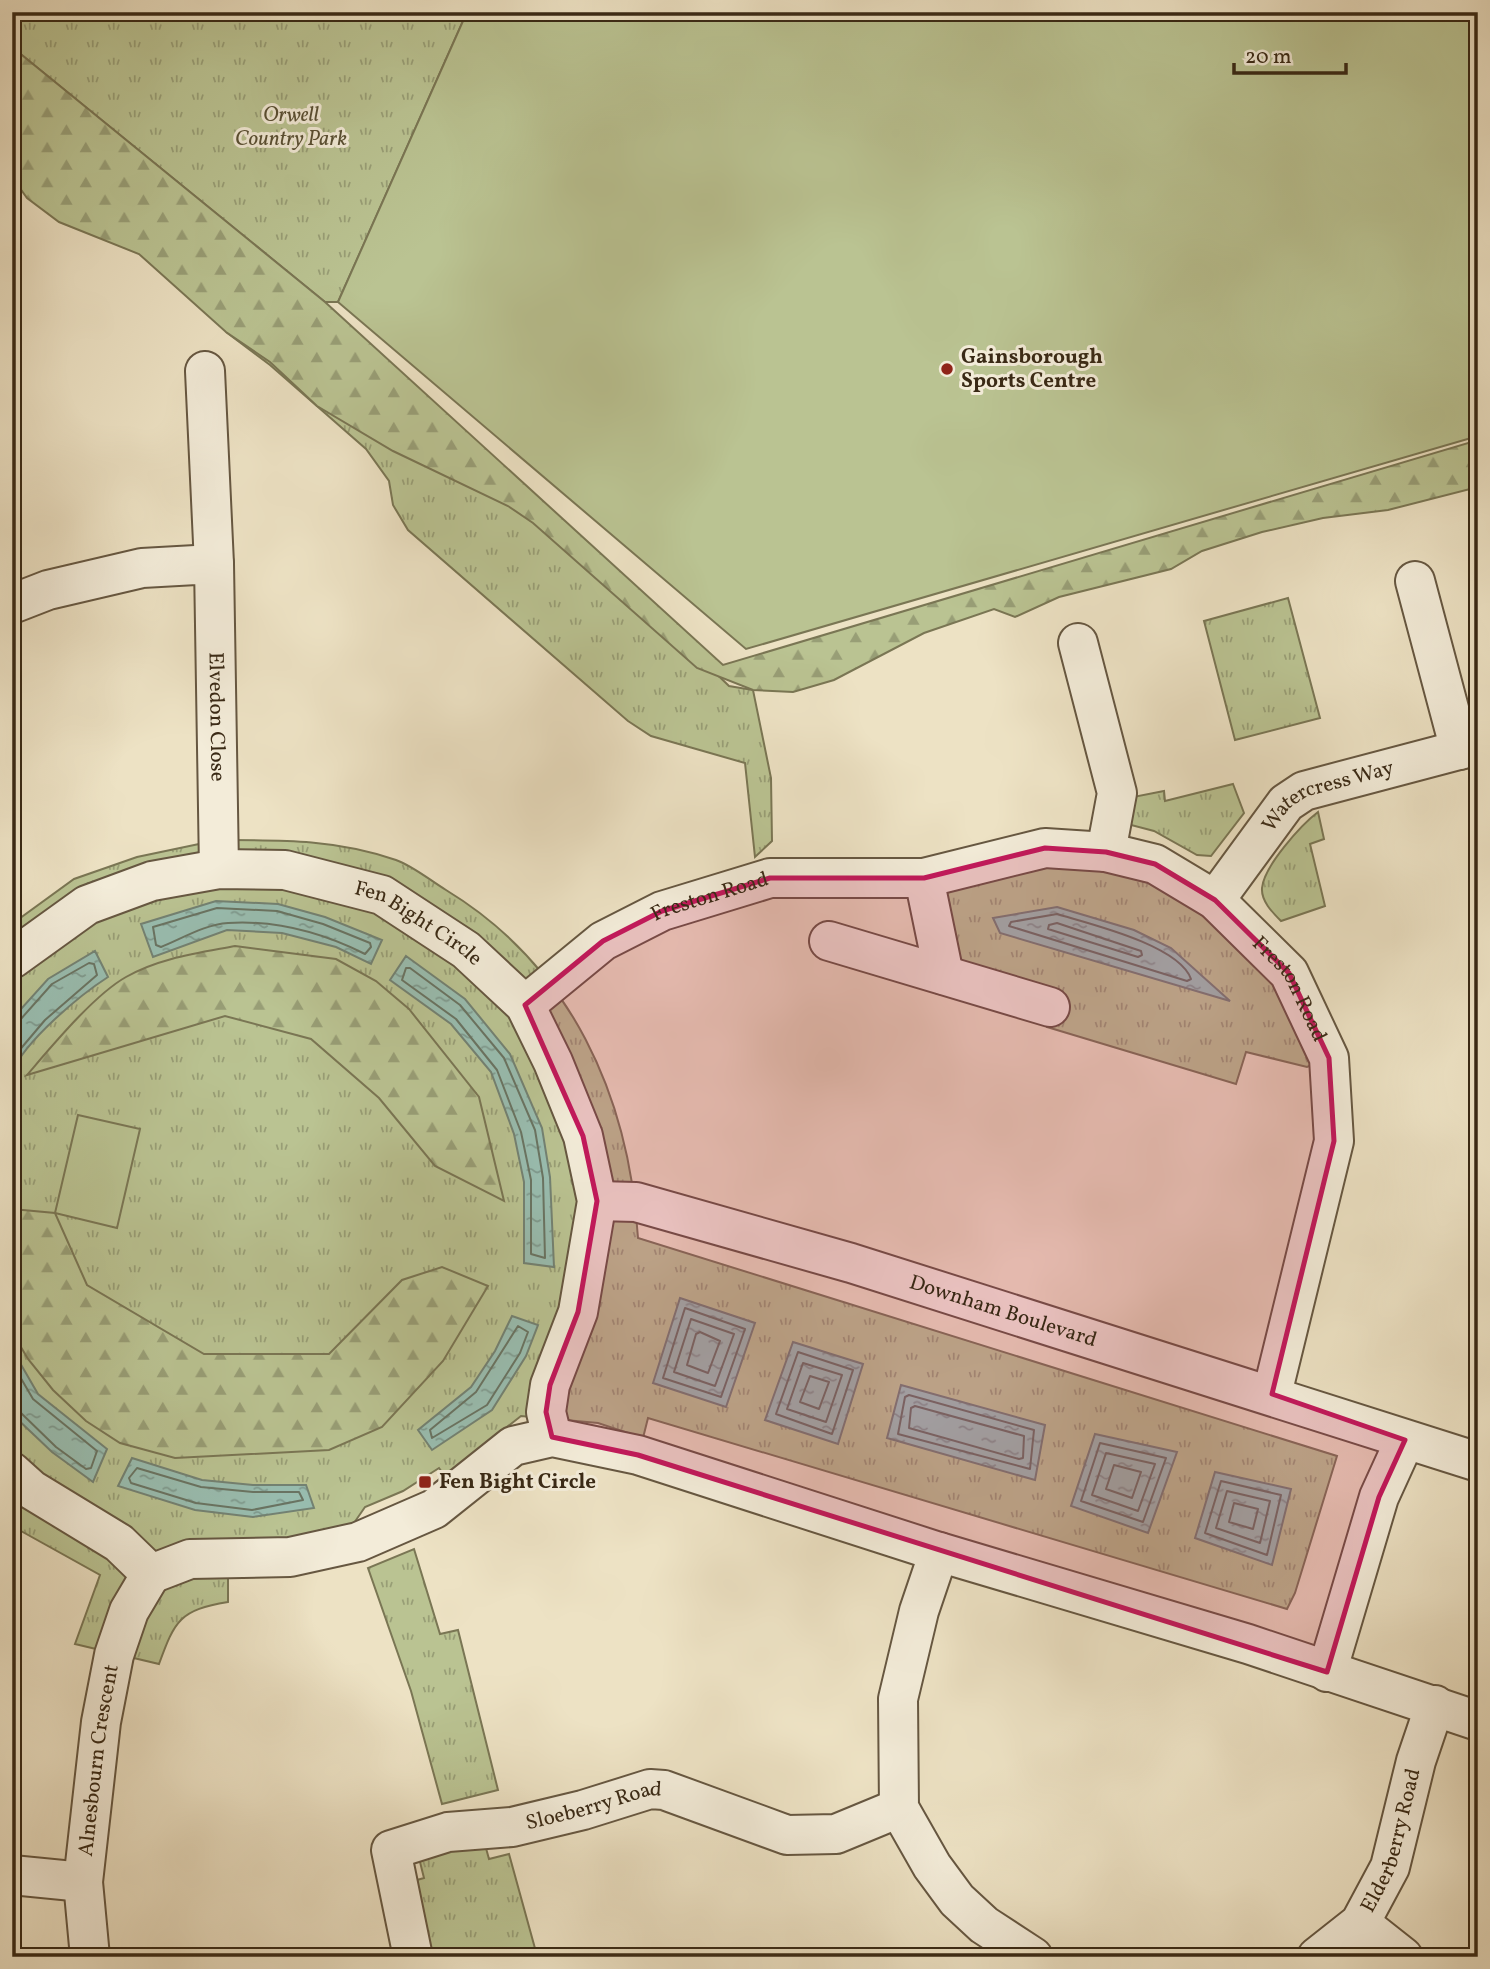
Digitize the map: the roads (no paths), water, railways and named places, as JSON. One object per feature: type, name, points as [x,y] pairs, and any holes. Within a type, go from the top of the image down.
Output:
[{"type":"street","name":"Elvedon Close","points":[[205,370],[214,564],[219,869]]},
{"type":"street","points":[[12,604],[48,590],[142,568],[214,564]]},
{"type":"street","points":[[1415,581],[1469,748]]},
{"type":"street","points":[[1078,643],[1117,793],[1106,852]]},
{"type":"street","name":"Watercress Way","points":[[1215,900],[1286,803],[1304,791],[1469,748]]},
{"type":"street","name":"Freston Road","points":[[525,1005],[603,942],[663,911],[771,878],[923,878],[1045,848],[1106,852],[1155,864],[1215,900],[1289,973],[1329,1058],[1334,1141],[1272,1394]]},
{"type":"street","name":"Fen Bight Circle","points":[[12,960],[87,905],[152,881],[219,869],[285,870],[382,895],[466,950],[525,1005],[553,1062],[583,1136],[597,1201],[578,1312],[550,1385],[546,1412],[552,1437]]},
{"type":"street","points":[[923,878],[944,975]]},
{"type":"street","points":[[829,940],[1050,1007]]},
{"type":"street","name":"Downham Boulevard","points":[[597,1201],[636,1202],[851,1263],[1272,1394],[1478,1462]]},
{"type":"street","points":[[12,1472],[32,1490],[119,1543],[151,1574],[190,1559],[290,1557],[358,1542],[434,1509],[513,1446],[552,1437],[638,1455],[939,1552],[1196,1628],[1478,1721]]},
{"type":"street","points":[[1327,1672],[1379,1497],[1405,1440]]},
{"type":"street","points":[[939,1552],[919,1611],[898,1699],[899,1808],[932,1866],[957,1900],[984,1926],[1033,1957]]},
{"type":"street","name":"Alnesbourn Crescent","points":[[90,1957],[83,1882],[100,1722],[114,1654],[128,1611],[151,1574]]},
{"type":"street","name":"Elderberry Road","points":[[1317,1957],[1360,1923],[1390,1867],[1416,1761],[1435,1705]]},
{"type":"street","name":"Sloeberry Road","points":[[414,1957],[391,1850],[448,1832],[512,1826],[583,1811],[650,1789],[664,1790],[788,1835],[836,1834],[899,1808]]},
{"type":"street","points":[[12,1875],[83,1882]]},
{"type":"street","points":[[1360,1923],[1403,1957]]},
{"type":"water","points":[[216,901],[278,904],[325,917],[382,940],[371,964],[336,947],[282,933],[227,930],[153,957],[141,924]]},
{"type":"water","points":[[1057,907],[1134,930],[1171,948],[1230,1001],[1000,933],[993,918]]},
{"type":"water","points":[[95,951],[108,977],[83,995],[41,1033],[19,1059],[12,1072],[12,1019],[48,979]]},
{"type":"water","points":[[406,956],[465,999],[510,1054],[542,1128],[550,1177],[554,1267],[524,1263],[524,1182],[514,1134],[491,1072],[451,1024],[390,980]]},
{"type":"water","points":[[680,1298],[755,1323],[726,1407],[653,1383]]},
{"type":"water","points":[[512,1316],[538,1325],[526,1356],[492,1410],[432,1450],[418,1430],[471,1387],[495,1351]]},
{"type":"water","points":[[793,1342],[863,1364],[838,1444],[765,1420]]},
{"type":"water","points":[[12,1349],[38,1394],[107,1449],[93,1482],[52,1452],[12,1414]]},
{"type":"water","points":[[901,1385],[1045,1425],[1035,1480],[887,1438]]},
{"type":"water","points":[[1095,1434],[1177,1452],[1148,1533],[1071,1506]]},
{"type":"water","points":[[132,1458],[202,1480],[253,1485],[306,1485],[314,1508],[253,1517],[195,1510],[118,1486]]},
{"type":"water","points":[[1215,1472],[1291,1489],[1272,1565],[1195,1538]]},
{"type":"place","name":"Gainsborough Sports Centre","points":[[947,369]]},
{"type":"place","name":"Fen Bight Circle","points":[[425,1482]]},
{"type":"park label","name":"Orwell Country Park","points":[[291,127]]}]
